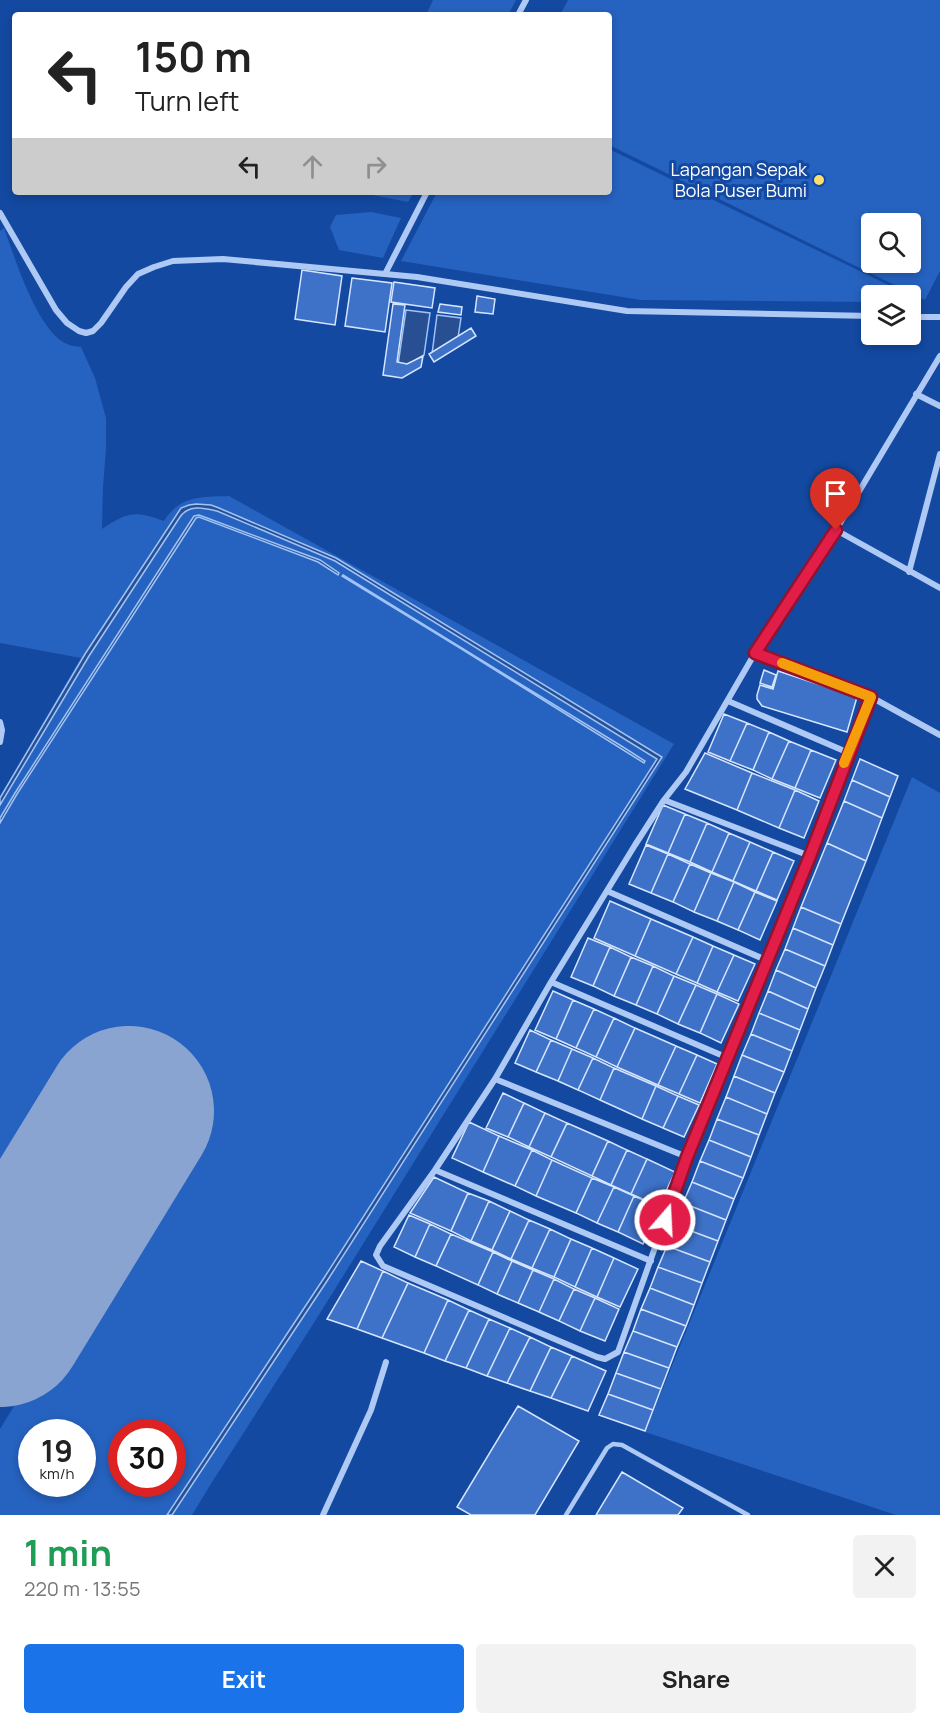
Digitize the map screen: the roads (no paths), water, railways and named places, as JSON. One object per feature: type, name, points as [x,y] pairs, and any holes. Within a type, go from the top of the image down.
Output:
[{"type":"street","points":[[385,274],[425,195]]},
{"type":"street","points":[[0,213],[56,310],[67,323],[86,333],[93,331],[101,323],[138,274],[173,261],[223,259],[417,277],[627,311],[861,316]]},
{"type":"street","points":[[921,317],[940,317]]},
{"type":"street","points":[[871,697],[810,856],[687,1157],[618,1352],[605,1359],[383,1266],[376,1255],[380,1246],[435,1170],[495,1079],[635,845],[664,800],[686,772],[755,653],[836,530],[940,356]]},
{"type":"street","points":[[916,394],[940,406]]},
{"type":"street","points":[[909,572],[940,454]]},
{"type":"street","points":[[836,530],[940,588]]},
{"type":"street","points":[[755,653],[871,697],[940,735]]},
{"type":"street","points":[[728,701],[849,753]]},
{"type":"street","points":[[0,722],[2,730],[0,742]]},
{"type":"street","points":[[664,800],[810,856]]},
{"type":"street","points":[[608,891],[766,960]]},
{"type":"street","points":[[551,982],[728,1058]]},
{"type":"street","points":[[495,1079],[687,1157]]},
{"type":"street","points":[[435,1170],[651,1261]]},
{"type":"street","points":[[323,1515],[371,1410],[386,1362]]},
{"type":"lane","points":[[566,1515],[607,1448],[613,1444],[622,1445],[748,1515]]},
{"type":"place","name":"Lapangan Sepak Bola Puser Bumi","points":[[819,180]]}]
